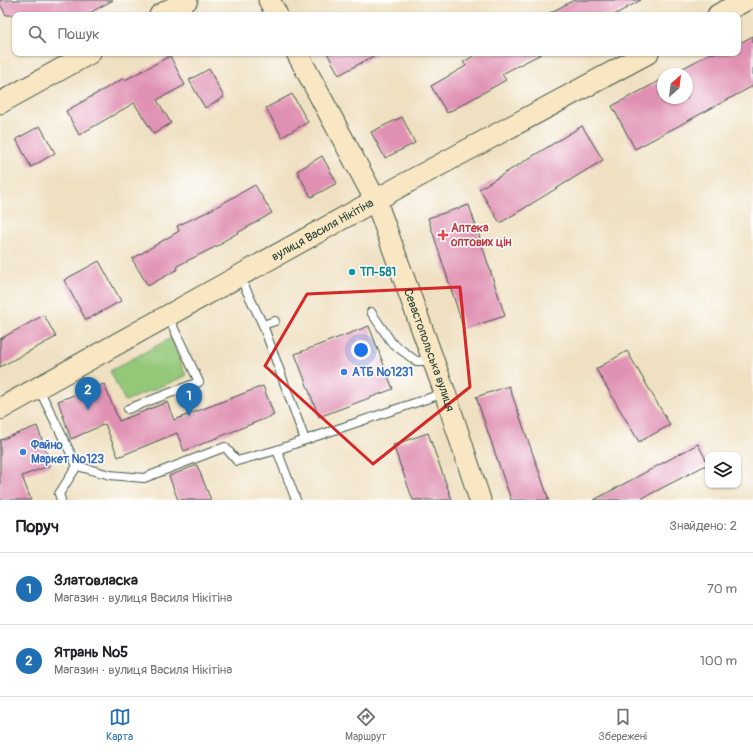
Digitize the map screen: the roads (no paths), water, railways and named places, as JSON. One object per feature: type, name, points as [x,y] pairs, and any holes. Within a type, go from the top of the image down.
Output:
[{"type":"street","points":[[165,12],[187,0]]},
{"type":"street","points":[[269,0],[275,12]]},
{"type":"street","points":[[724,12],[746,0]]},
{"type":"street","points":[[0,102],[84,56]]},
{"type":"street","name":"Севастопольська вулиця","points":[[299,56],[376,201],[445,393],[480,500]]},
{"type":"street","name":"вулиця Василя Нікітіна","points":[[0,409],[376,201],[642,56]]},
{"type":"lane","points":[[240,276],[263,325],[305,440]]},
{"type":"lane","points":[[371,312],[392,343],[416,361],[433,361]]},
{"type":"lane","points":[[128,409],[199,382],[168,316]]},
{"type":"lane","points":[[263,325],[275,321]]},
{"type":"lane","points":[[39,388],[77,466],[110,475],[144,478],[225,447],[237,461],[276,450],[445,393]]},
{"type":"lane","points":[[276,450],[296,500]]},
{"type":"lane","points":[[61,500],[59,494],[77,466]]},
{"type":"place","name":"Аптека оптових цін","points":[[443,235]]},
{"type":"place","name":"ТП-581","points":[[352,272]]},
{"type":"place","name":"АТБ №1231","points":[[344,372]]},
{"type":"place","name":"Ятрань №5","points":[[88,410]]},
{"type":"place","name":"Златовласка","points":[[189,416]]},
{"type":"place","name":"Файно Маркет №123","points":[[23,452]]}]
